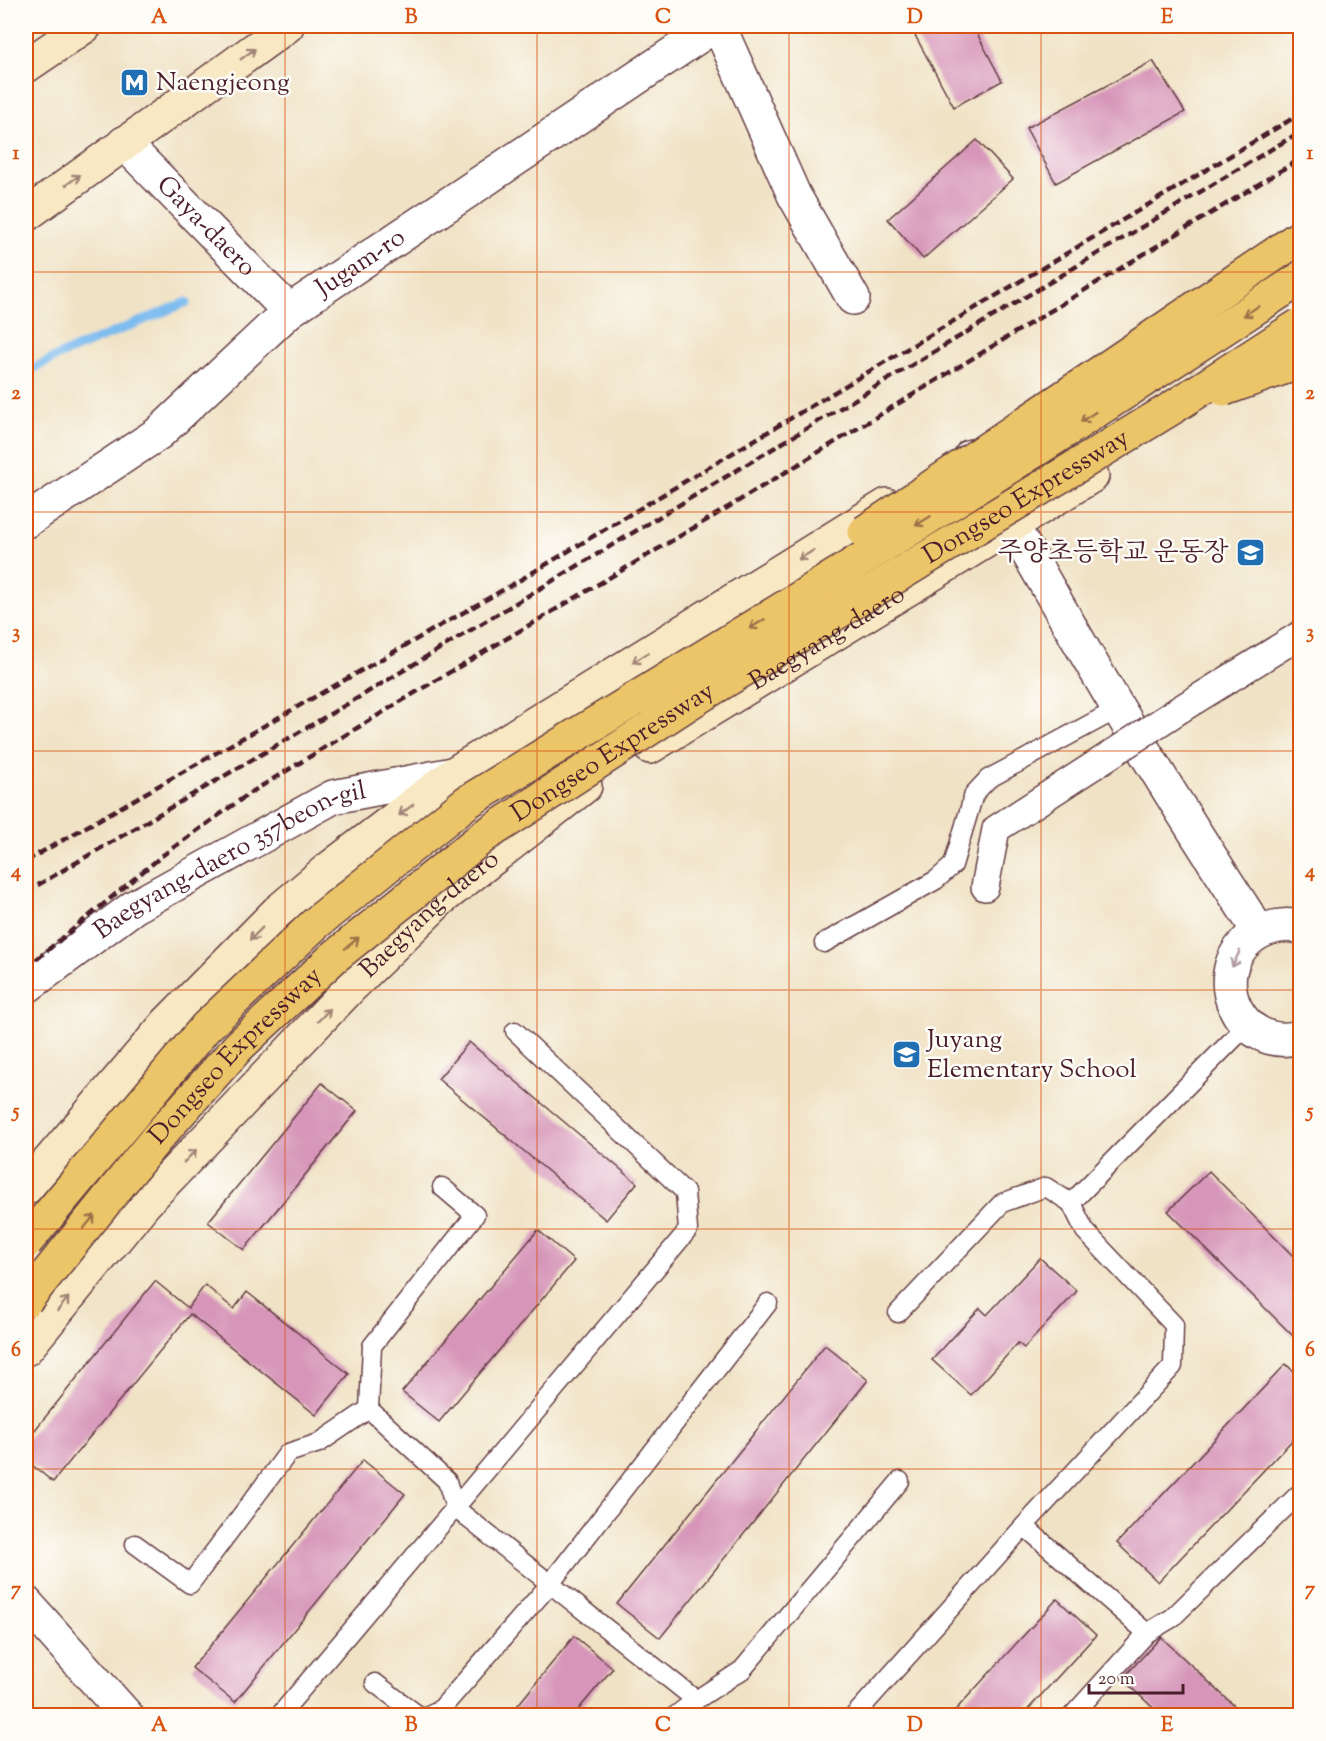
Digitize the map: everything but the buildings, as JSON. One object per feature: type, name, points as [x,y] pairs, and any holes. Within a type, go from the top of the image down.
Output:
[{"type":"highway","points":[[795,601],[869,528],[1091,381],[1300,237]]},
{"type":"highway","name":"Dongseo Expressway","points":[[26,1242],[206,1027],[316,923],[467,802],[1052,440],[1300,279]]},
{"type":"highway","name":"Dongseo Expressway","points":[[26,1300],[156,1139],[239,1046],[333,958],[484,836],[689,703],[1172,408],[1300,325]]},
{"type":"highway","points":[[1172,408],[1300,362]]},
{"type":"main road","points":[[28,60],[85,26]]},
{"type":"main road","points":[[26,215],[287,26]]},
{"type":"main road","points":[[26,1188],[168,1022],[277,912],[327,870],[453,774],[1300,246]]},
{"type":"main road","name":"Baegyang-daero","points":[[26,1349],[145,1203],[349,989],[441,899],[578,790],[1013,525],[1300,346]]},
{"type":"street","name":"Jugam-ro","points":[[26,521],[159,433],[289,311],[714,26]]},
{"type":"street","points":[[719,26],[794,195],[853,298]]},
{"type":"street","name":"Gaya-daero","points":[[124,143],[289,311]]},
{"type":"street","points":[[969,453],[1013,525],[1118,709],[1259,932]]},
{"type":"street","points":[[984,887],[996,829],[1179,710],[1300,635]]},
{"type":"street","name":"Baegyang-daero 357beon-gil","points":[[26,987],[134,907],[333,797],[453,774]]},
{"type":"street","points":[[1300,927],[1275,926],[1259,932],[1245,943],[1234,958],[1229,975],[1230,994],[1236,1011],[1247,1025],[1261,1034],[1277,1039],[1300,1037]]},
{"type":"street","points":[[26,1603],[127,1716]]},
{"type":"lane","points":[[824,943],[936,880],[953,865],[974,794],[988,779],[1118,709]]},
{"type":"lane","points":[[1071,1203],[1247,1025]]},
{"type":"lane","points":[[279,1716],[688,1230],[685,1192],[515,1031]]},
{"type":"lane","points":[[369,1409],[372,1346],[475,1215],[442,1187]]},
{"type":"lane","points":[[854,1716],[1024,1526],[1173,1366],[1174,1325],[1085,1231],[1071,1203],[1046,1187],[1002,1203],[898,1313]]},
{"type":"lane","points":[[426,1716],[441,1709],[550,1584],[768,1303]]},
{"type":"lane","points":[[369,1409],[447,1481],[455,1508],[696,1700]]},
{"type":"lane","points":[[135,1544],[190,1584],[288,1453],[319,1443],[369,1409]]},
{"type":"lane","points":[[675,1716],[742,1670],[900,1481]]},
{"type":"lane","points":[[1072,1716],[1147,1633],[1172,1618],[1300,1493]]},
{"type":"lane","points":[[1024,1526],[1147,1633]]},
{"type":"lane","points":[[375,1683],[419,1716]]},
{"type":"waterway","points":[[26,372],[60,355],[187,302]]},
{"type":"railway","points":[[26,861],[510,586],[1300,114]]},
{"type":"railway","points":[[26,892],[361,696],[1300,132]]},
{"type":"railway","points":[[26,968],[163,855],[250,793],[712,517],[1300,159]]},
{"type":"place","name":"Naengjeong","points":[[135,83]]},
{"type":"place","name":"주양초등학교 운동장","points":[[1250,553]]},
{"type":"place","name":"Juyang Elementary School","points":[[906,1055]]}]
